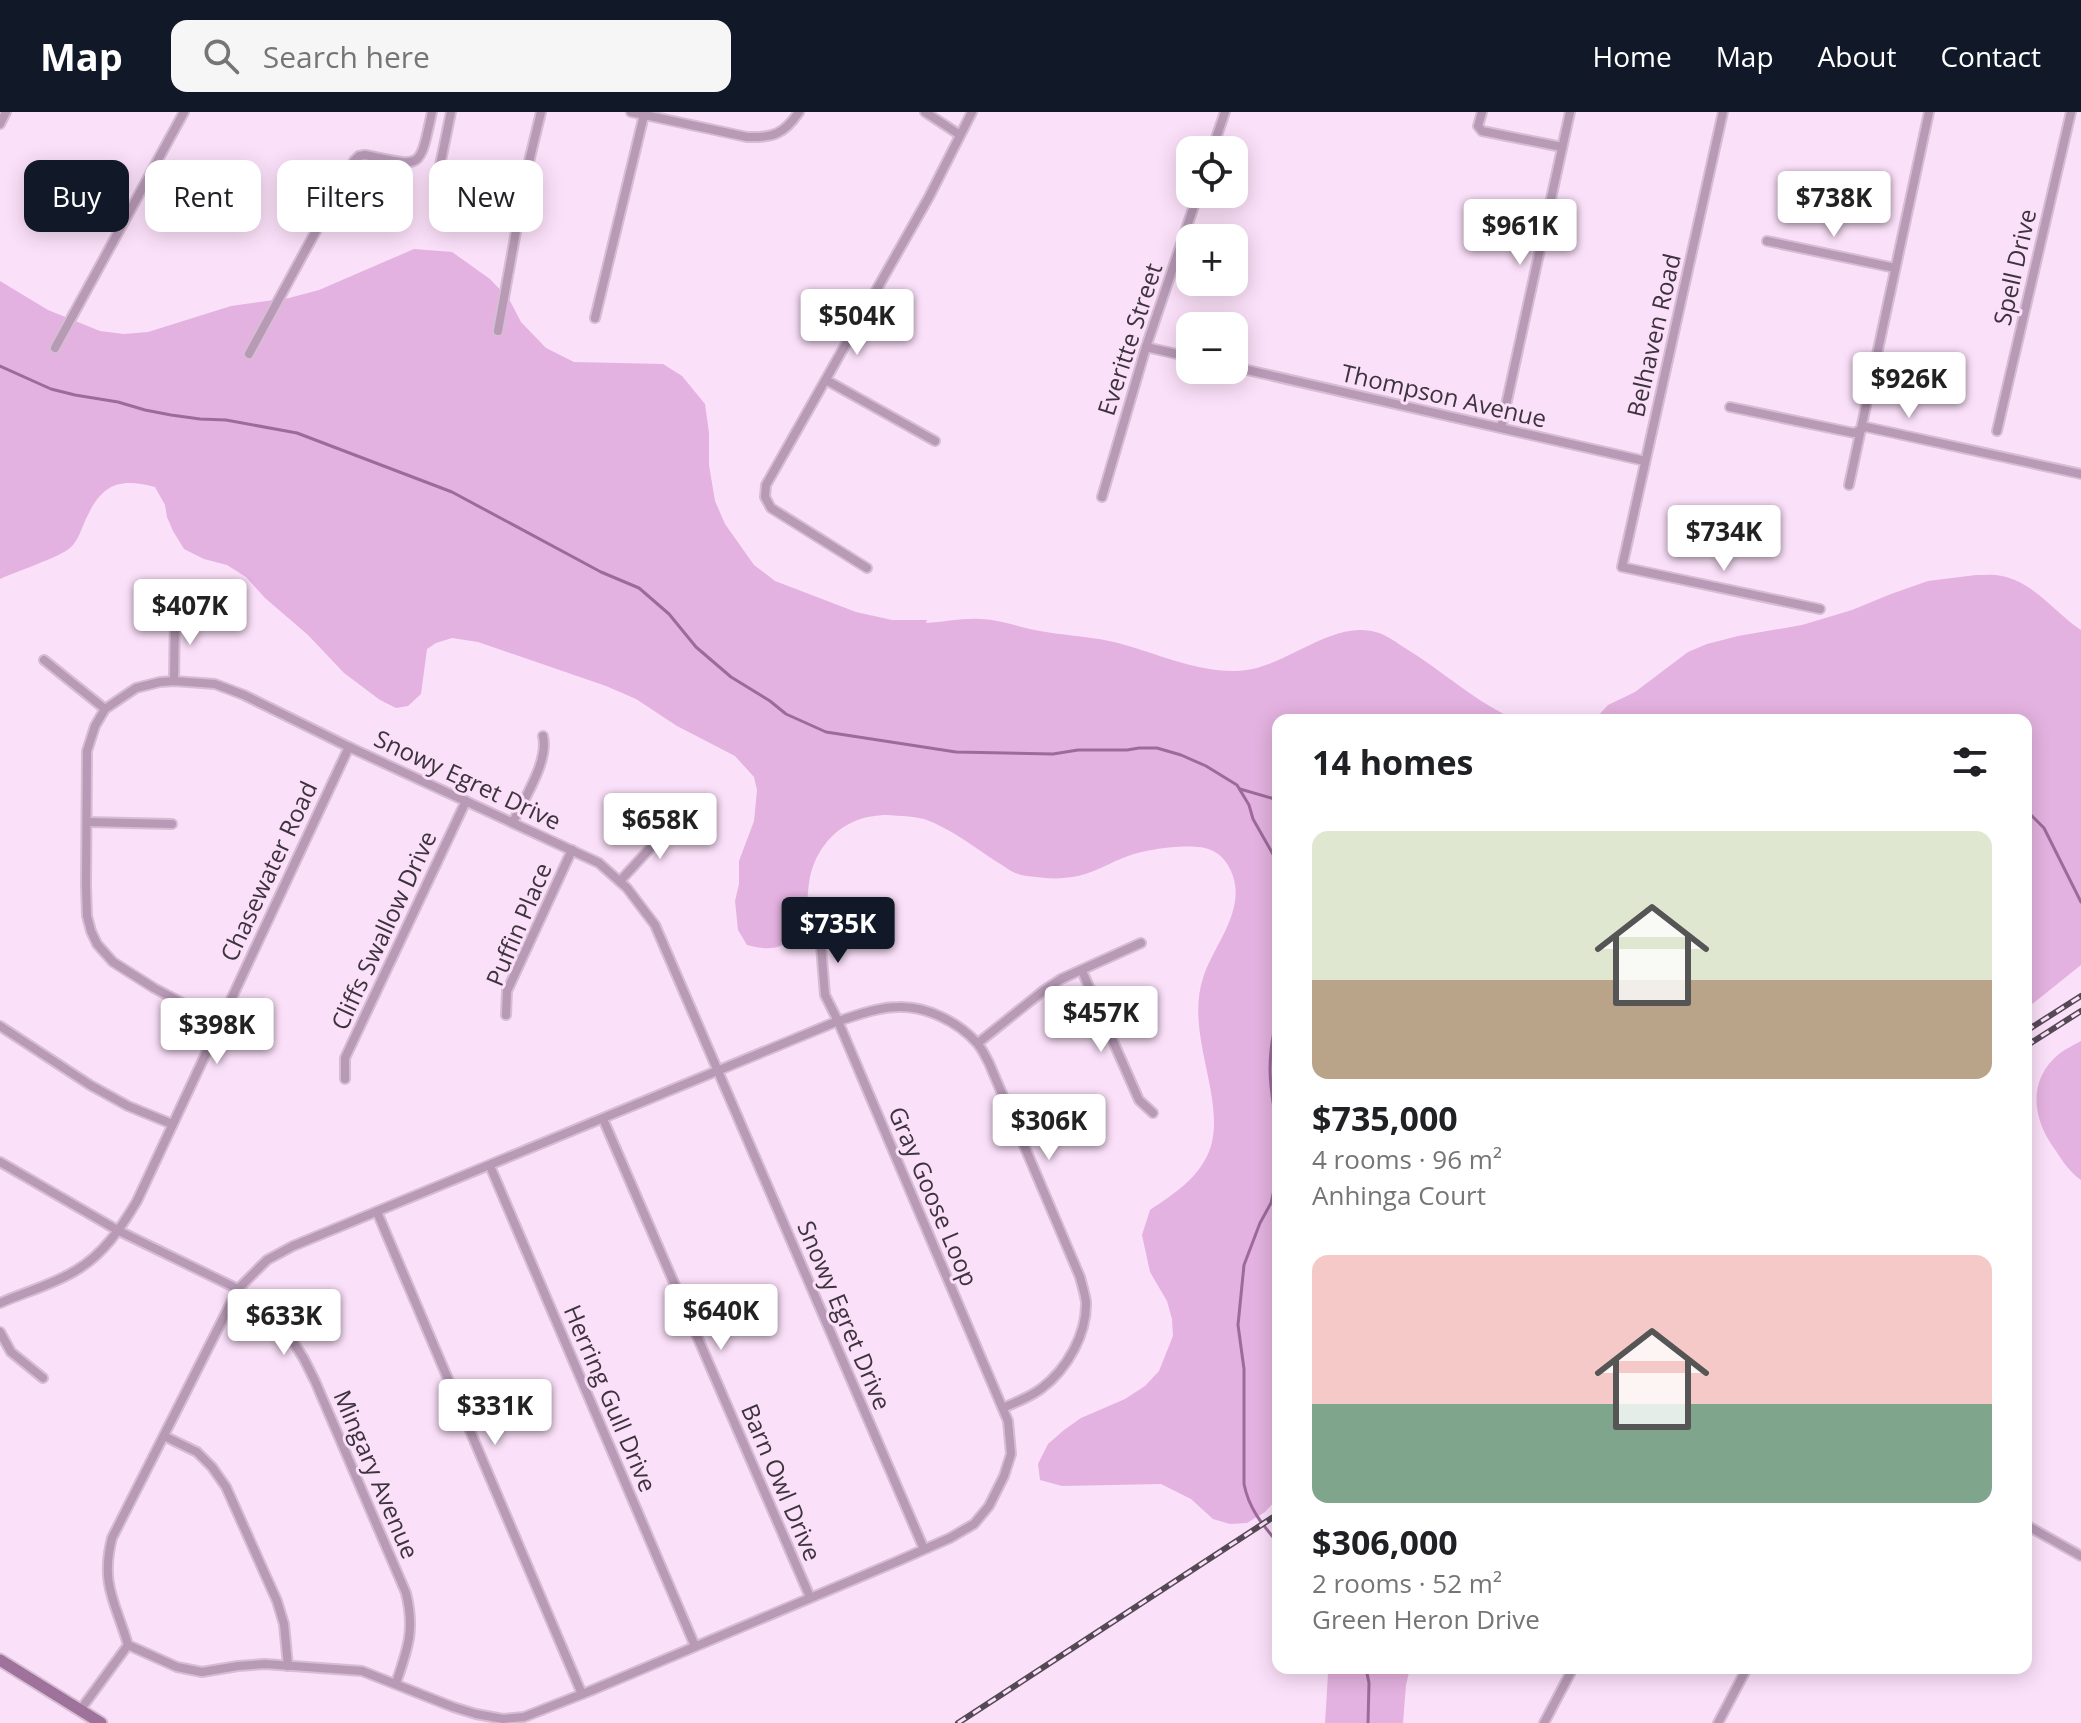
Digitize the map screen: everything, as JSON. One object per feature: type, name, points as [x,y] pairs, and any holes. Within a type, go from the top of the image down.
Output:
[{"type":"street","points":[[0,124],[6,112]]},
{"type":"street","points":[[55,348],[184,112]]},
{"type":"street","points":[[249,354],[354,161],[365,155],[408,164],[416,161],[422,154],[432,112]]},
{"type":"street","points":[[441,160],[451,112]]},
{"type":"street","points":[[498,331],[527,170],[541,112]]},
{"type":"street","points":[[631,112],[764,138],[784,130],[799,112]]},
{"type":"street","points":[[925,112],[960,135]]},
{"type":"street","points":[[867,568],[771,508],[765,497],[766,485],[929,197],[972,112]]},
{"type":"street","points":[[1217,136],[1225,112]]},
{"type":"street","points":[[1482,112],[1478,126],[1482,131],[1562,147]]},
{"type":"street","points":[[1501,428],[1570,112]]},
{"type":"street","name":"Belhaven Road","points":[[1723,112],[1622,567],[1820,609]]},
{"type":"street","points":[[1849,485],[1929,112]]},
{"type":"street","name":"Spell Drive","points":[[1997,431],[2071,112]]},
{"type":"street","points":[[595,318],[644,115]]},
{"type":"street","name":"Everitte Street","points":[[1102,497],[1146,347],[1193,208]]},
{"type":"street","points":[[1767,241],[1895,268]]},
{"type":"street","points":[[1146,347],[1176,354]]},
{"type":"street","name":"Thompson Avenue","points":[[1248,370],[1645,461]]},
{"type":"street","points":[[826,380],[935,441]]},
{"type":"street","points":[[1730,407],[1854,433],[1866,427],[2081,474]]},
{"type":"street","points":[[174,681],[175,612]]},
{"type":"street","points":[[44,660],[105,709],[95,726],[87,751],[87,916],[97,944],[113,962],[132,975],[220,1023]]},
{"type":"street","name":"Snowy Egret Drive","points":[[105,709],[136,688],[160,682],[215,684],[599,863],[620,881],[655,925],[924,1549]]},
{"type":"street","points":[[513,822],[540,765],[545,746],[543,736]]},
{"type":"street","name":"Chasewater Road","points":[[0,1303],[77,1270],[96,1256],[119,1231],[137,1201],[349,747]]},
{"type":"street","name":"Cliffs Swallow Drive","points":[[345,1079],[345,1058],[466,801]]},
{"type":"street","points":[[620,881],[676,820]]},
{"type":"street","points":[[87,822],[172,824]]},
{"type":"street","name":"Puffin Place","points":[[506,1015],[507,991],[572,850]]},
{"type":"street","name":"Gray Goose Loop","points":[[128,1645],[177,1667],[202,1672],[265,1664],[362,1671],[453,1707],[503,1719],[524,1717],[950,1538],[974,1524],[989,1506],[1004,1476],[1011,1454],[1008,1421],[825,995],[821,946],[835,910]]},
{"type":"street","points":[[978,1043],[1061,979],[1141,943]]},
{"type":"street","points":[[1082,971],[1139,1100],[1153,1113]]},
{"type":"street","points":[[81,1709],[128,1645],[113,1605],[108,1578],[107,1558],[112,1538],[238,1289],[267,1260],[293,1246],[838,1021],[901,1006],[930,1012],[950,1022],[978,1043],[989,1063],[1080,1277],[1086,1301],[1083,1325],[1074,1350],[1059,1374],[1040,1390],[1003,1408]]},
{"type":"street","points":[[0,1026],[90,1085],[128,1106],[172,1124]]},
{"type":"street","name":"Barn Owl Drive","points":[[603,1119],[810,1597]]},
{"type":"street","name":"Mingary Avenue","points":[[0,1162],[119,1231],[238,1289],[289,1335],[304,1359],[406,1593],[411,1614],[409,1645],[396,1683]]},
{"type":"street","name":"Herring Gull Drive","points":[[490,1166],[695,1646]]},
{"type":"street","points":[[377,1212],[582,1694]]},
{"type":"street","points":[[0,1332],[11,1352],[43,1378]]},
{"type":"street","points":[[164,1436],[197,1452],[226,1487],[277,1601],[284,1624],[288,1666]]},
{"type":"street","points":[[2032,1528],[2081,1556]]},
{"type":"street","points":[[0,1660],[101,1723]]},
{"type":"street","points":[[1544,1723],[1570,1674]]},
{"type":"street","points":[[1718,1723],[1744,1674]]},
{"type":"shaded area","points":[[414,249],[452,252],[490,279],[509,299],[521,322],[546,348],[574,362],[663,364],[682,376],[705,404],[715,501],[725,524],[754,565],[775,581],[856,612],[892,620],[927,620],[926,623],[989,620],[1109,641],[1191,665],[1236,671],[1254,669],[1326,638],[1361,630],[1389,638],[1504,714],[1272,714],[1272,1504],[1265,1512],[1247,1523],[1230,1524],[1213,1519],[1191,1499],[1161,1484],[1062,1486],[1040,1480],[1038,1464],[1048,1444],[1064,1430],[1081,1418],[1125,1399],[1145,1386],[1159,1371],[1173,1336],[1167,1301],[1150,1272],[1142,1235],[1150,1210],[1194,1175],[1211,1146],[1213,1107],[1201,1043],[1199,999],[1203,978],[1228,926],[1235,899],[1231,871],[1218,854],[1194,847],[1158,849],[1136,853],[1078,876],[1041,878],[1013,872],[924,819],[888,815],[870,817],[845,826],[820,852],[810,877],[804,921],[791,940],[780,946],[754,947],[747,945],[738,930],[735,901],[739,861],[754,821],[757,790],[754,777],[735,756],[677,726],[636,699],[478,642],[452,638],[427,649],[421,694],[408,706],[396,708],[344,673],[246,577],[227,565],[184,549],[155,487],[142,484],[120,484],[104,492],[70,548],[0,579],[0,281],[48,310],[100,331],[124,334],[148,332],[231,306],[289,298],[319,290]]},
{"type":"shaded area","points":[[1976,575],[2002,576],[2024,585],[2081,630],[2081,965],[2032,1004],[2032,714],[1600,714],[1608,705],[1635,692],[1688,652],[1707,644],[1802,625],[1928,581]]},
{"type":"shaded area","points":[[2081,1041],[2081,1180],[2067,1167],[2048,1139],[2036,1101],[2041,1076],[2048,1065],[2061,1052]]},
{"type":"shaded area","points":[[1328,1674],[1409,1674],[1403,1723],[1325,1723]]},
{"type":"waterway","points":[[0,366],[51,389],[75,395],[171,415],[226,420],[297,433],[452,492],[601,572],[639,588],[669,614],[696,647],[731,677],[786,714],[826,732],[956,752],[1053,754],[1078,750],[1157,748],[1181,755],[1237,785],[1272,852]]},
{"type":"waterway","points":[[1240,789],[1272,798]]},
{"type":"waterway","points":[[2032,816],[2044,828],[2081,902]]},
{"type":"waterway","points":[[1272,1044],[1272,1091]]},
{"type":"waterway","points":[[1272,1199],[1244,1265],[1238,1325],[1244,1369],[1244,1484],[1253,1509],[1272,1536]]},
{"type":"waterway","points":[[1367,1674],[1368,1723]]},
{"type":"railway","points":[[2032,1027],[2081,996]]},
{"type":"railway","points":[[2032,1042],[2081,1011]]},
{"type":"railway","points":[[958,1723],[1272,1518]]}]
